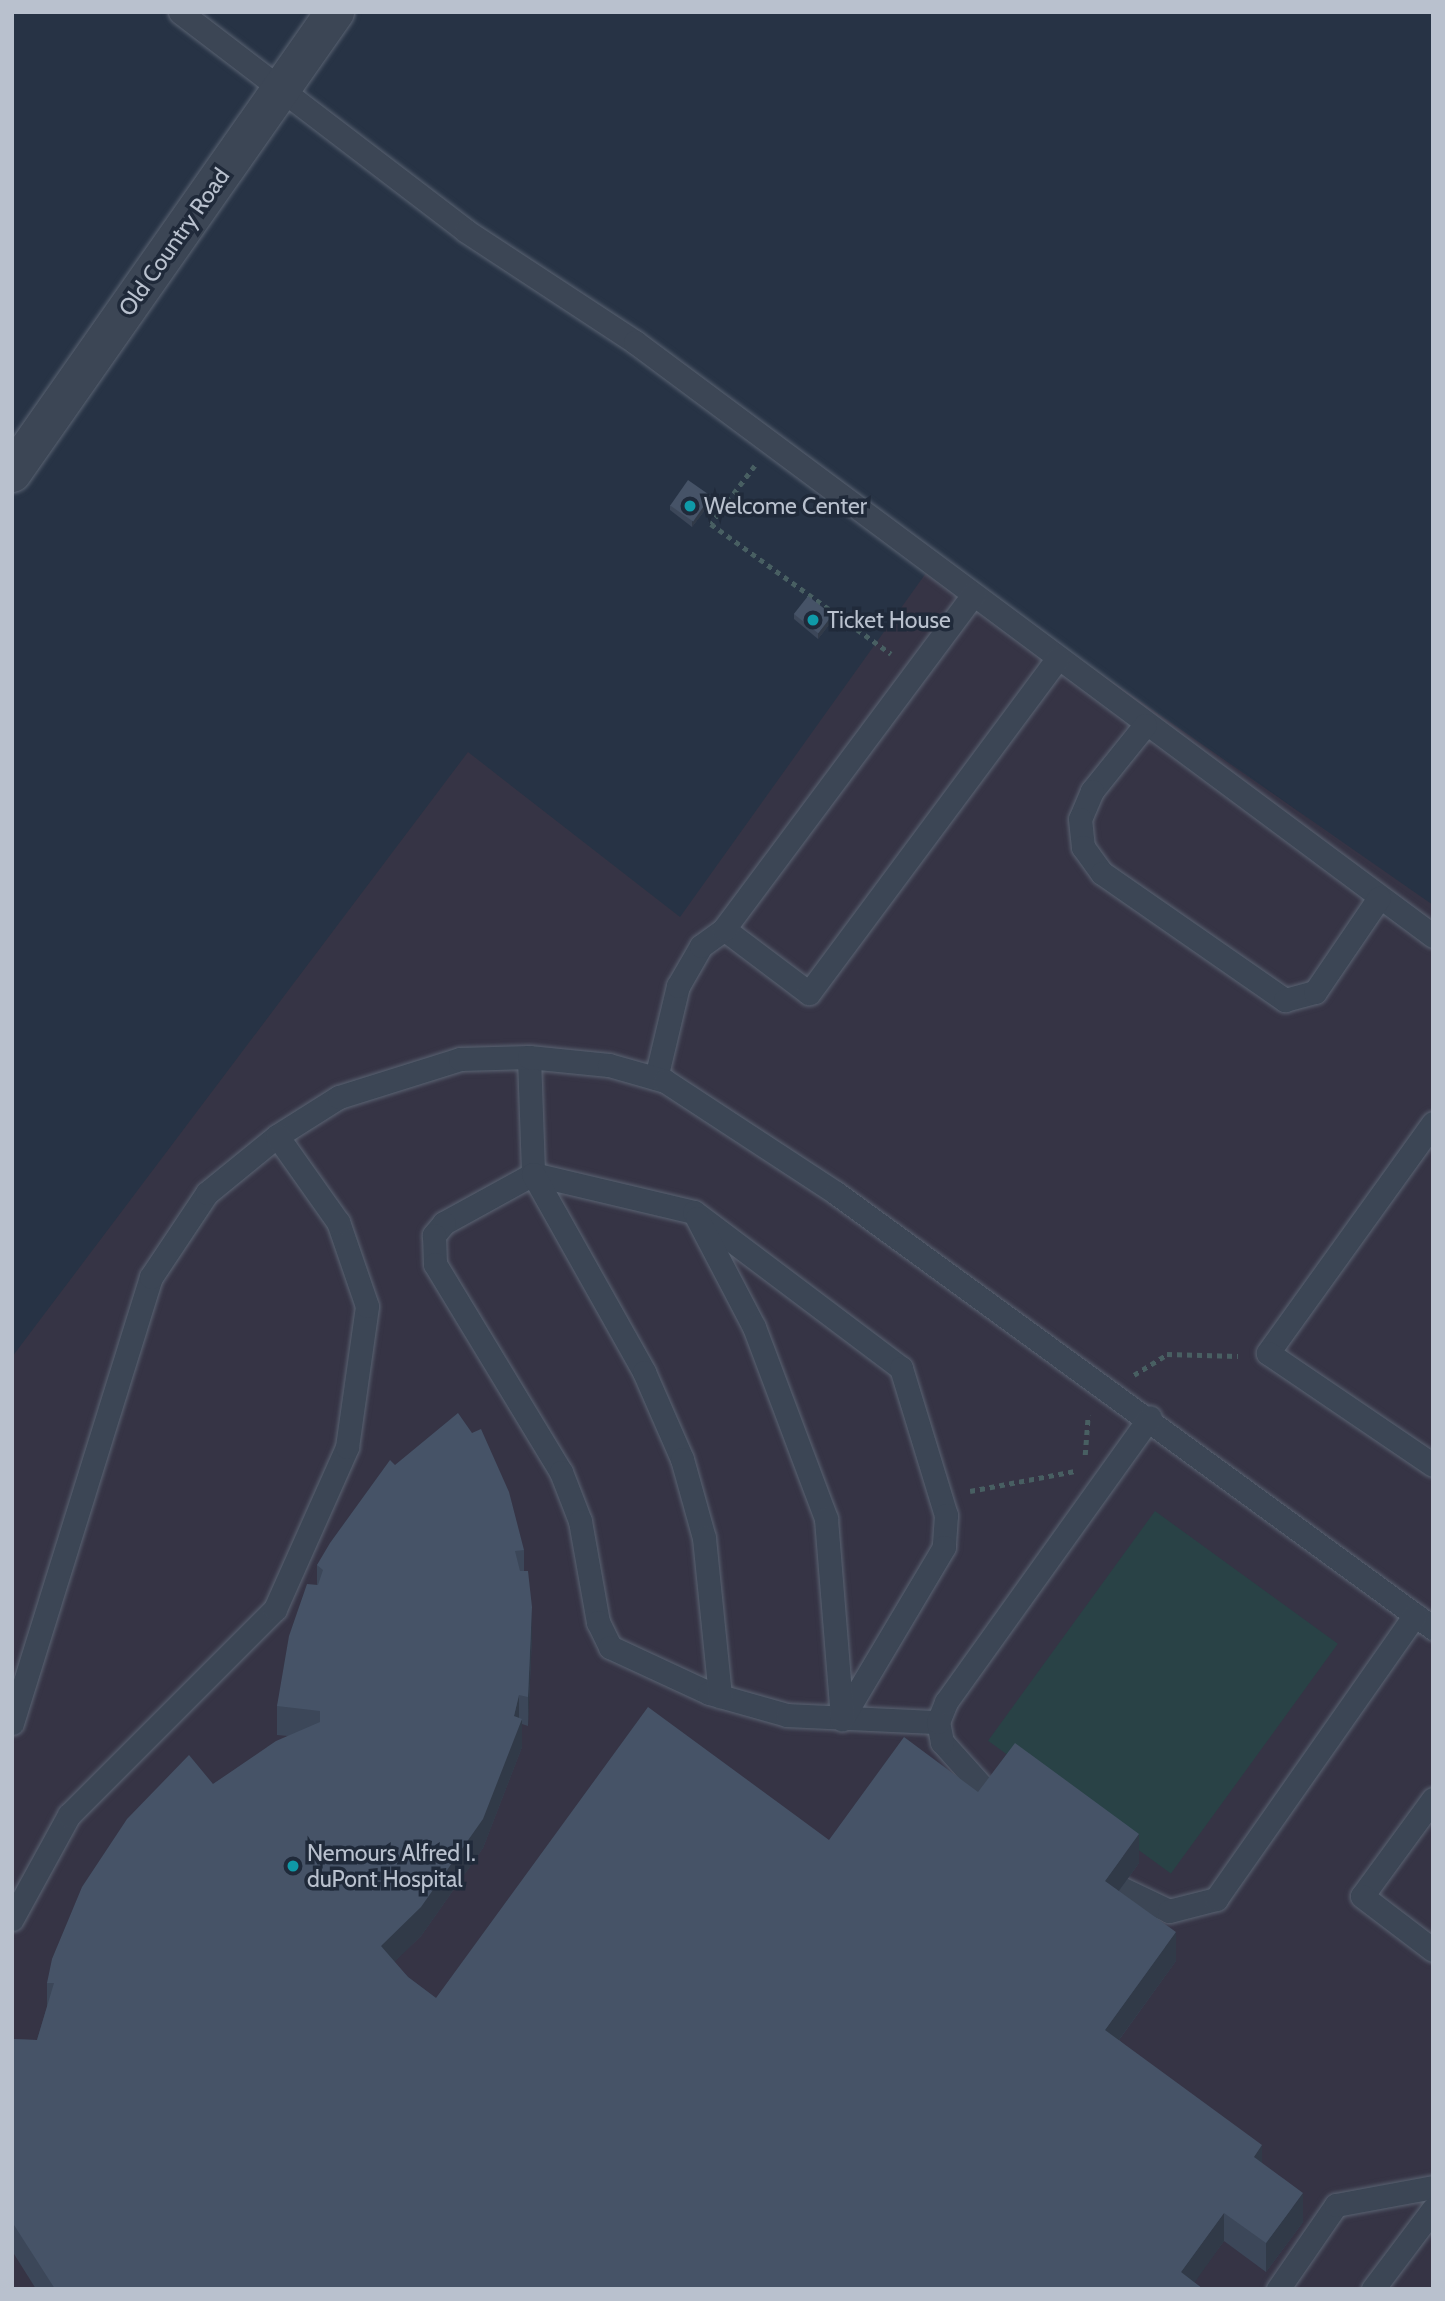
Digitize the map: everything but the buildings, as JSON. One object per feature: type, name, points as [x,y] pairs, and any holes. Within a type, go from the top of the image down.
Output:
[{"type":"street","name":"Old Country Road","points":[[12,473],[335,12]]},
{"type":"lane","points":[[180,12],[283,86],[466,231],[635,342],[1145,725],[1433,936]]},
{"type":"lane","points":[[656,1078],[678,986],[701,946],[724,929],[973,595]]},
{"type":"lane","points":[[724,929],[809,993],[1057,659]]},
{"type":"lane","points":[[1145,725],[1091,791],[1080,819],[1083,847],[1102,873],[1286,1000],[1315,992],[1379,898]]},
{"type":"lane","points":[[529,1056],[533,1174],[644,1372],[682,1459],[704,1538],[720,1696]]},
{"type":"lane","points":[[12,1723],[151,1277],[207,1193],[277,1136],[339,1097],[384,1080],[460,1059],[529,1056],[610,1065],[656,1078],[836,1193],[1150,1416],[1424,1621],[1216,1899],[1169,1911],[1121,1888]]},
{"type":"lane","points":[[1433,1124],[1268,1353],[1433,1465]]},
{"type":"lane","points":[[16,1910],[69,1815],[275,1609],[347,1447],[367,1306],[338,1222],[277,1136]]},
{"type":"lane","points":[[842,1719],[944,1547],[946,1515],[893,1357],[694,1212],[533,1174],[444,1223],[434,1235],[435,1264],[561,1472],[580,1521],[598,1622],[610,1647],[720,1696],[787,1715],[842,1719],[938,1722]]},
{"type":"lane","points":[[694,1212],[754,1327],[823,1507],[842,1719]]},
{"type":"lane","points":[[994,1800],[952,1759],[938,1722],[946,1702],[1150,1416]]},
{"type":"lane","points":[[1433,1799],[1362,1896],[1433,1950]]},
{"type":"lane","points":[[1278,2289],[1336,2205],[1433,2188]]},
{"type":"lane","points":[[1373,2289],[1433,2209]]},
{"type":"path","points":[[771,444],[711,524],[915,671]]},
{"type":"path","points":[[1128,1380],[1167,1354],[1268,1353]]},
{"type":"path","points":[[956,1494],[1084,1469],[1087,1416],[1095,1409]]},
{"type":"shaded area","points":[[936,559],[1433,905],[1433,2289],[12,2289],[12,1357],[468,752],[680,917]]},
{"type":"green space","points":[[1155,1511],[1338,1644],[1171,1874],[988,1741]]},
{"type":"place","name":"Welcome Center","points":[[690,506]]},
{"type":"place","name":"Ticket House","points":[[813,620]]},
{"type":"place","name":"Nemours Alfred I. duPont Hospital","points":[[293,1866]]}]
